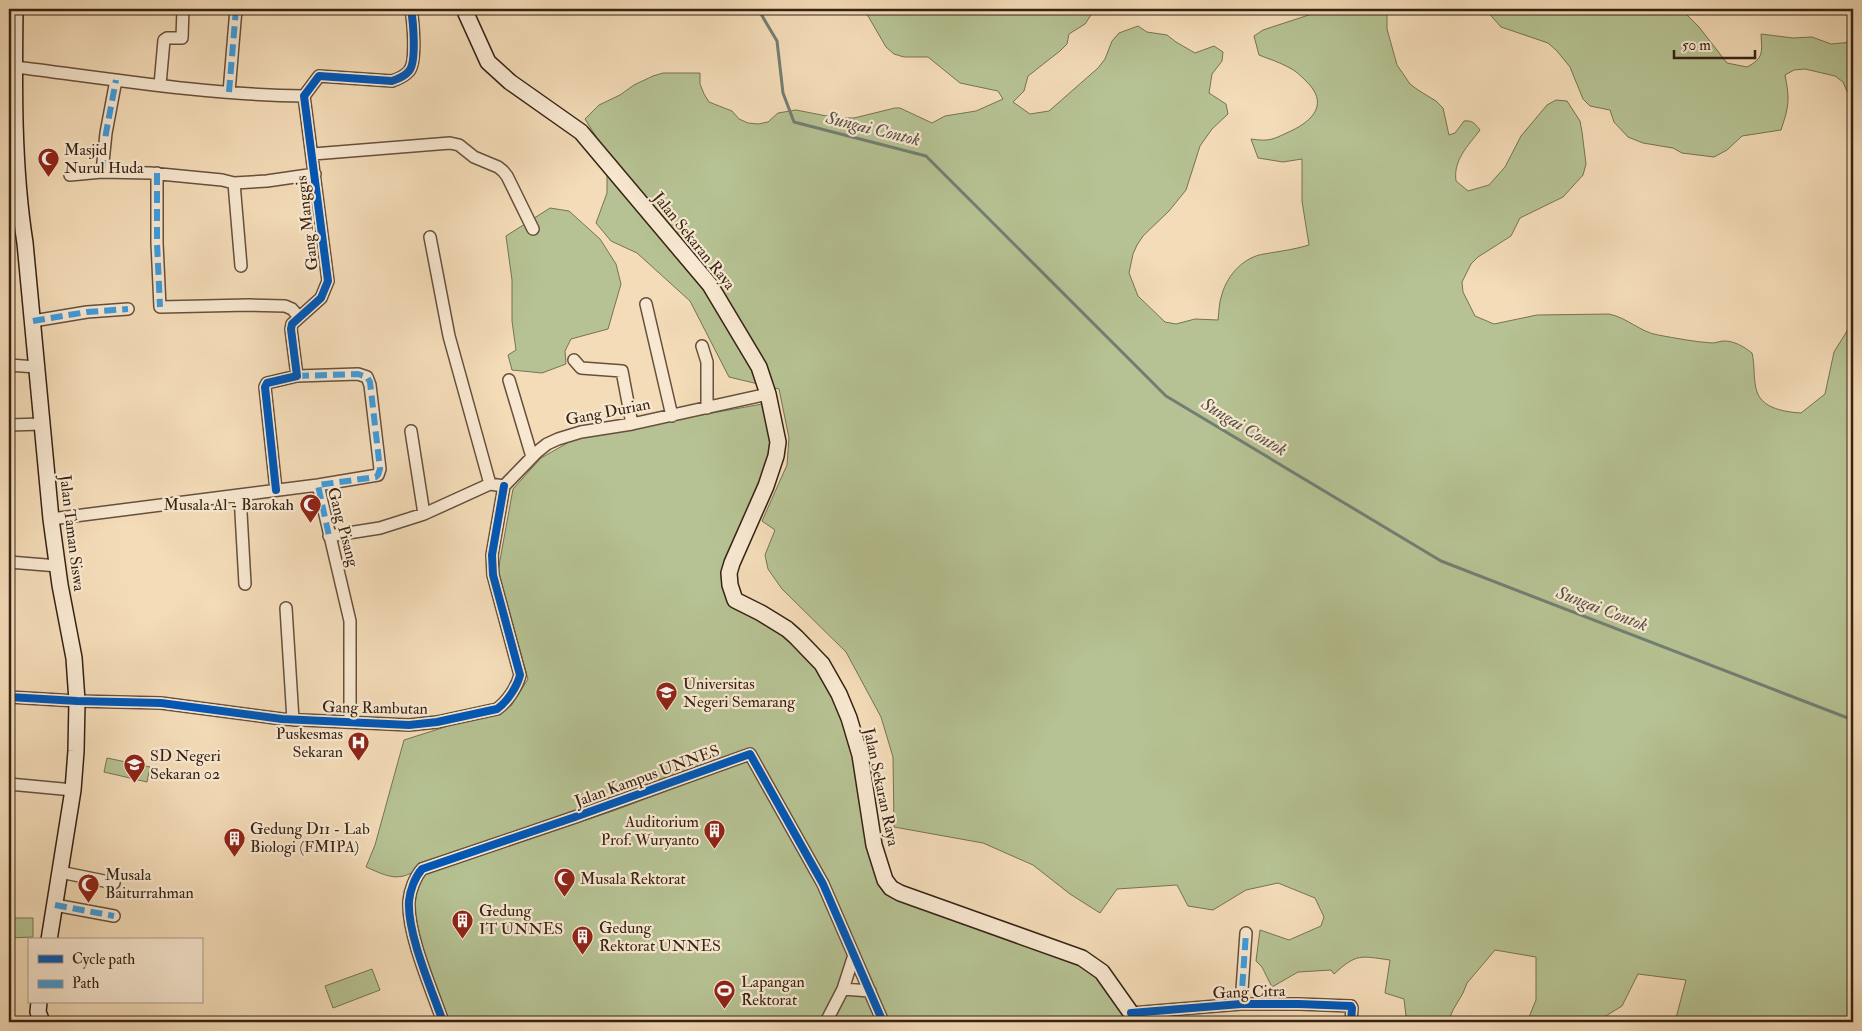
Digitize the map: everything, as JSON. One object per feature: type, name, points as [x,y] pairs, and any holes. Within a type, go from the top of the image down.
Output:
[{"type":"main road","name":"Jalan Sekaran Raya","points":[[464,9],[488,62],[510,82],[581,132],[710,285],[760,367],[778,442],[776,456],[766,486],[732,562],[729,573],[730,585],[736,600],[787,629],[810,649],[822,664],[839,694],[849,718],[860,755],[874,845],[885,880],[891,888],[900,893],[1082,958],[1102,972],[1132,1017]]},
{"type":"main road","name":"Jalan Taman Siswa","points":[[13,10],[16,66],[14,198],[25,243],[51,519],[74,658],[77,701],[76,751],[72,790],[49,938]]},
{"type":"main road","points":[[39,1004],[38,1012],[42,1022]]},
{"type":"street","points":[[160,85],[164,40],[166,38],[182,38],[183,9]]},
{"type":"street","points":[[229,92],[236,9]]},
{"type":"street","points":[[16,66],[160,85],[273,96],[304,96],[319,76],[392,80],[401,78],[410,71],[413,62],[411,9]]},
{"type":"street","points":[[102,172],[106,133],[116,80]]},
{"type":"street","name":"Gang Manggis","points":[[297,376],[292,324],[321,298],[328,281],[316,174],[304,96]]},
{"type":"street","name":"Gang Manggis","points":[[313,154],[450,143],[459,145],[474,157],[498,167],[507,176],[533,229]]},
{"type":"street","name":"Gang Manggis","points":[[70,174],[102,172],[157,173],[222,180],[234,184],[316,174]]},
{"type":"street","points":[[157,173],[157,243],[160,308],[249,305],[284,306],[292,309],[300,317]]},
{"type":"street","points":[[234,184],[241,266]]},
{"type":"street","points":[[430,237],[449,336],[490,484]]},
{"type":"street","points":[[646,304],[672,416]]},
{"type":"street","points":[[33,321],[87,312],[128,309]]},
{"type":"street","points":[[702,346],[707,362],[707,408]]},
{"type":"street","points":[[574,360],[581,368],[622,370],[632,424]]},
{"type":"street","points":[[9,365],[36,367]]},
{"type":"street","points":[[276,490],[265,386],[267,383],[297,376],[358,374],[367,377],[370,382],[380,469],[378,475],[318,485]]},
{"type":"street","points":[[509,380],[532,457]]},
{"type":"street","name":"Gang Durian","points":[[504,486],[547,444],[573,434],[672,416],[768,394]]},
{"type":"street","points":[[9,424],[42,424]]},
{"type":"street","points":[[411,431],[424,514]]},
{"type":"street","points":[[329,536],[380,528],[424,514],[490,484],[504,486]]},
{"type":"street","name":"Gang Pisang","points":[[51,519],[318,485],[350,621],[350,722]]},
{"type":"street","name":"Gang Rambutan","points":[[9,697],[161,703],[292,720],[409,725],[437,722],[497,709],[503,704],[518,683],[519,673],[493,575],[492,564],[504,486]]},
{"type":"street","points":[[240,494],[245,584]]},
{"type":"street","points":[[9,562],[58,566]]},
{"type":"street","points":[[286,608],[292,720]]},
{"type":"street","name":"Jalan Kampus UNNES","points":[[442,1022],[413,935],[409,900],[417,875],[422,869],[575,817],[750,754],[823,884],[883,1022]]},
{"type":"street","points":[[9,784],[72,790]]},
{"type":"street","points":[[60,872],[114,883]]},
{"type":"street","points":[[55,905],[114,916]]},
{"type":"street","points":[[1241,1004],[1246,933]]},
{"type":"street","points":[[826,1022],[843,989],[854,955]]},
{"type":"street","points":[[843,989],[870,991]]},
{"type":"street","name":"Gang Citra","points":[[1132,1017],[1241,1004],[1299,1004],[1351,1006],[1352,1022]]},
{"type":"green space","points":[[860,9],[1095,9],[1085,24],[1069,34],[1067,44],[1060,51],[1028,76],[1024,91],[1013,102],[1030,114],[1049,111],[1098,68],[1105,59],[1112,41],[1119,33],[1138,26],[1147,32],[1167,35],[1195,53],[1214,46],[1223,52],[1222,61],[1212,74],[1209,93],[1226,104],[1228,114],[1212,129],[1200,146],[1186,190],[1169,211],[1143,236],[1133,254],[1129,273],[1138,296],[1165,322],[1176,324],[1195,319],[1218,320],[1220,300],[1228,280],[1244,263],[1264,254],[1309,245],[1302,201],[1302,159],[1283,162],[1258,158],[1251,139],[1272,139],[1299,127],[1316,110],[1317,97],[1306,81],[1291,68],[1259,55],[1254,36],[1263,30],[1327,9],[1387,9],[1387,29],[1397,65],[1410,84],[1436,101],[1443,108],[1449,135],[1455,133],[1464,121],[1472,122],[1480,130],[1462,154],[1457,166],[1456,181],[1468,191],[1489,185],[1505,167],[1521,136],[1547,105],[1556,100],[1567,101],[1580,121],[1586,164],[1583,175],[1563,197],[1520,218],[1511,236],[1478,257],[1471,264],[1462,282],[1463,292],[1475,316],[1494,324],[1537,315],[1609,314],[1658,335],[1714,343],[1731,342],[1742,346],[1752,353],[1754,378],[1760,398],[1770,406],[1789,412],[1801,413],[1825,394],[1834,352],[1847,331],[1853,310],[1853,1022],[1675,1022],[1686,980],[1638,974],[1622,1006],[1596,1022],[1527,1022],[1536,1000],[1536,957],[1495,950],[1467,983],[1448,1022],[1416,1022],[1406,1016],[1404,999],[1385,993],[1390,960],[1365,957],[1354,959],[1334,974],[1331,970],[1298,972],[1272,987],[1262,967],[1256,961],[1260,930],[1289,940],[1321,926],[1324,917],[1315,898],[1278,883],[1246,890],[1213,910],[1188,906],[1177,885],[1117,889],[1100,913],[1070,894],[1033,865],[983,843],[894,827],[893,757],[881,717],[846,652],[782,589],[768,569],[765,555],[775,530],[762,521],[787,465],[789,438],[779,389],[729,377],[690,301],[637,253],[611,241],[596,223],[607,193],[607,154],[585,119],[599,105],[620,95],[634,85],[663,73],[700,73],[700,84],[709,102],[732,111],[739,119],[748,123],[758,124],[768,122],[778,113],[796,110],[837,118],[854,118],[895,108],[900,108],[932,123],[945,116],[976,111],[1003,99],[998,91],[960,83],[928,57],[904,57],[894,54],[886,47],[868,16]]},
{"type":"green space","points":[[1485,9],[1676,9],[1685,13],[1699,27],[1727,63],[1747,67],[1753,64],[1761,54],[1761,34],[1793,38],[1812,37],[1831,44],[1853,42],[1853,105],[1843,82],[1835,76],[1805,69],[1794,70],[1785,75],[1788,103],[1781,130],[1742,136],[1727,150],[1714,157],[1682,153],[1673,148],[1643,143],[1628,137],[1614,122],[1610,110],[1590,106],[1583,99],[1570,67],[1548,43],[1501,27]]},
{"type":"green space","points":[[550,208],[569,211],[600,239],[616,264],[621,284],[608,329],[571,339],[565,351],[566,364],[542,373],[512,370],[508,355],[516,350],[512,321],[512,280],[506,236]]},
{"type":"green space","points":[[768,403],[775,455],[728,593],[779,629],[818,667],[845,718],[883,884],[1080,963],[1096,976],[1107,989],[1128,1022],[886,1022],[751,751],[421,867],[400,877],[388,876],[366,867],[375,845],[404,740],[511,706],[528,679],[498,571],[513,489],[541,458],[578,437]]},
{"type":"green space","points":[[107,758],[150,767],[147,782],[104,772]]},
{"type":"green space","points":[[749,760],[821,886],[852,955],[824,1022],[445,1022],[424,960],[415,926],[413,899],[417,886],[424,874],[613,811]]},
{"type":"green space","points":[[9,918],[33,918],[33,937],[9,938]]},
{"type":"green space","points":[[372,969],[380,990],[333,1008],[325,986]]},
{"type":"green space","points":[[844,992],[869,993],[881,1022],[829,1022]]},
{"type":"waterway","name":"Sungai Contok","points":[[758,9],[777,41],[783,93],[794,122],[926,156],[1166,396],[1441,561],[1853,720]]},
{"type":"marked path","points":[[229,92],[236,9]]},
{"type":"marked path","points":[[102,172],[106,133],[116,80]]},
{"type":"marked path","points":[[157,173],[157,243],[160,307]]},
{"type":"marked path","points":[[33,321],[87,312],[128,309]]},
{"type":"marked path","points":[[297,376],[358,374],[367,377],[370,382],[380,469],[376,477],[318,485],[329,536]]},
{"type":"marked path","points":[[55,905],[114,916]]},
{"type":"marked path","points":[[1241,1004],[1246,933]]},
{"type":"cycle path","points":[[276,490],[265,387],[267,383],[297,376],[292,324],[321,298],[328,281],[304,96],[319,76],[392,81],[406,74],[413,59],[414,41],[411,9]]},
{"type":"cycle path","points":[[9,697],[161,703],[282,719],[409,725],[437,722],[497,709],[511,694],[520,675],[493,575],[492,555],[504,486]]},
{"type":"cycle path","points":[[443,1022],[421,962],[409,914],[410,892],[422,869],[575,817],[750,754],[823,884],[883,1022]]},
{"type":"cycle path","points":[[1131,1013],[1241,1004],[1351,1006],[1351,1022]]},
{"type":"place","name":"Masjid Nurul Huda","points":[[48,178]]},
{"type":"place","name":"Musala Al - Barokah","points":[[310,524]]},
{"type":"place","name":"Universitas Negeri Semarang","points":[[667,712]]},
{"type":"place","name":"Puskesmas Sekaran","points":[[359,762]]},
{"type":"place","name":"SD Negeri Sekaran 02","points":[[134,784]]},
{"type":"place","name":"Auditorium Prof. Wuryanto","points":[[715,850]]},
{"type":"place","name":"Gedung D11 - Lab Biologi (FMIPA)","points":[[234,857]]},
{"type":"place","name":"Musala Rektorat","points":[[564,898]]},
{"type":"place","name":"Musala Baiturrahman","points":[[89,903]]},
{"type":"place","name":"Gedung IT UNNES","points":[[463,939]]},
{"type":"place","name":"Gedung Rektorat UNNES","points":[[583,956]]},
{"type":"place","name":"Lapangan Rektorat","points":[[725,1010]]}]
